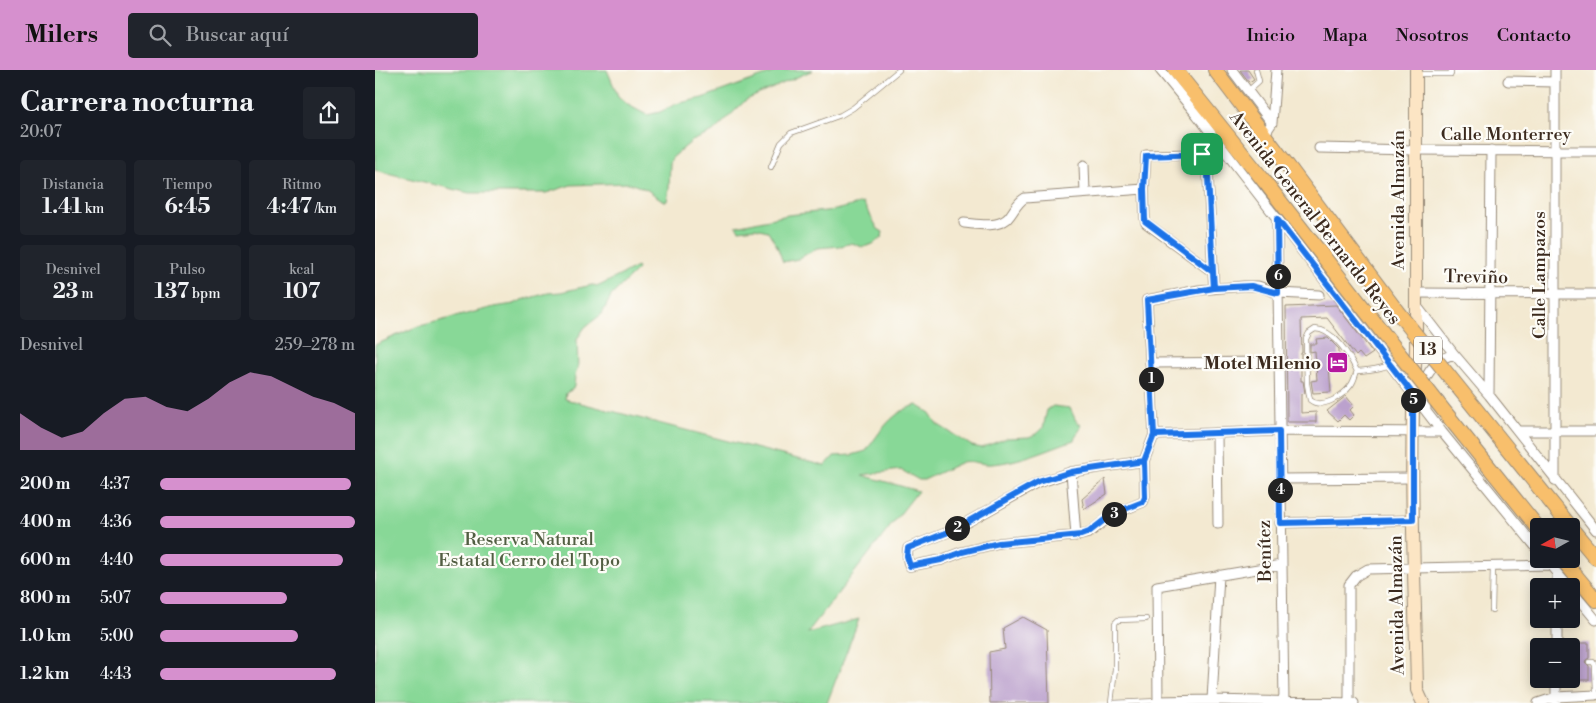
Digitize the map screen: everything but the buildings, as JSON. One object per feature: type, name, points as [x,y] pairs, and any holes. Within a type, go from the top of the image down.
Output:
[{"type":"main road","name":"Avenida General Bernardo Reyes","points":[[1215,70],[1399,314],[1564,518]]},
{"type":"main road","name":"Avenida Almazán","points":[[1416,72],[1416,348],[1413,394],[1412,478],[1417,690],[1423,703]]},
{"type":"main road","name":"Avenida General Bernardo Reyes","points":[[1180,73],[1201,112],[1265,182],[1530,518]]},
{"type":"main road","name":"Avenida General Bernardo Reyes","points":[[1580,538],[1596,558]]},
{"type":"main road","points":[[1560,568],[1596,600]]},
{"type":"main road","name":"Avenida Almazán","points":[[1411,703],[1417,690]]},
{"type":"street","points":[[1160,70],[1201,112],[1277,219],[1441,432],[1530,540]]},
{"type":"street","points":[[1232,70],[1272,123]]},
{"type":"street","points":[[1264,135],[1272,123],[1276,70]]},
{"type":"street","name":"Calle Lampazos","points":[[1555,70],[1555,480]]},
{"type":"street","points":[[1507,81],[1555,82]]},
{"type":"street","name":"Calle Monterrey","points":[[1319,148],[1596,151]]},
{"type":"street","points":[[1489,395],[1491,150]]},
{"type":"street","points":[[1213,272],[1146,223],[1144,189],[1147,155],[1205,155],[1213,272],[1214,288]]},
{"type":"street","points":[[1083,165],[1085,193]]},
{"type":"street","points":[[964,223],[1000,223],[1025,198],[1144,189]]},
{"type":"street","name":"Benítez","points":[[1277,219],[1284,702]]},
{"type":"street","points":[[1144,461],[1071,472],[1038,482],[951,531],[908,548],[907,556],[910,566],[941,560],[962,552],[999,543],[1076,536],[1089,532],[1112,514],[1143,502],[1145,497],[1144,461],[1154,435],[1147,300],[1214,288],[1251,286],[1278,293],[1319,295]]},
{"type":"street","name":"Treviño","points":[[1416,299],[1490,294],[1596,294]]},
{"type":"street","points":[[1416,299],[1454,354],[1596,530]]},
{"type":"street","points":[[1429,416],[1423,395],[1426,377],[1437,362],[1454,354]]},
{"type":"street","points":[[1150,363],[1279,362]]},
{"type":"street","points":[[1154,435],[1279,431],[1441,432]]},
{"type":"street","points":[[1518,431],[1596,431]]},
{"type":"street","points":[[1217,433],[1218,524]]},
{"type":"street","points":[[1071,472],[1076,536]]},
{"type":"street","points":[[1280,479],[1412,478]]},
{"type":"street","points":[[1280,523],[1413,520]]},
{"type":"street","points":[[1349,703],[1349,585],[1356,576],[1368,569],[1493,567],[1530,563]]},
{"type":"street","points":[[1281,565],[1157,585],[1158,701],[1212,700],[1354,703]]},
{"type":"street","points":[[1555,568],[1557,578]]},
{"type":"street","points":[[1212,700],[1219,574]]},
{"type":"street","points":[[1557,574],[1561,578]]},
{"type":"street","points":[[1580,601],[1596,620]]},
{"type":"street","points":[[1538,703],[1596,695]]},
{"type":"lane","points":[[771,166],[781,143],[791,133],[841,115],[853,108],[899,70]]},
{"type":"lane","points":[[1248,91],[1259,81],[1256,70]]},
{"type":"lane","points":[[1416,72],[1451,74],[1451,70]]},
{"type":"lane","points":[[1319,329],[1330,334],[1351,358],[1357,371],[1348,388],[1326,404],[1313,402],[1309,396],[1307,384],[1306,339],[1309,333],[1319,329]]},
{"type":"lane","points":[[1357,371],[1373,370],[1391,365],[1416,348]]},
{"type":"lane","points":[[1492,610],[1493,567]]},
{"type":"lane","points":[[1146,619],[1118,620],[1115,623],[1115,669],[1112,703],[1158,701]]},
{"type":"lane","points":[[1589,662],[1593,662],[1595,665],[1596,690]]},
{"type":"green space","points":[[375,70],[607,70],[618,96],[628,105],[647,115],[660,112],[676,104],[702,98],[780,70],[813,70],[746,100],[713,132],[692,141],[672,158],[667,201],[665,202],[646,189],[629,183],[571,185],[546,193],[469,193],[375,170]]},
{"type":"green space","points":[[863,203],[878,229],[883,232],[882,237],[873,244],[862,247],[852,243],[817,248],[798,259],[783,262],[777,246],[768,231],[755,228],[739,230],[736,226],[788,215],[835,210]]},
{"type":"green space","name":"Reserva Natural Estatal Cerro del Topo","points":[[637,267],[638,269],[611,296],[602,314],[585,327],[577,339],[578,369],[573,389],[566,393],[565,399],[825,466],[834,456],[852,455],[866,451],[882,429],[894,417],[908,408],[917,405],[930,413],[937,424],[972,446],[981,448],[1007,438],[1029,437],[1038,433],[1043,428],[1047,410],[1053,406],[1070,408],[1076,421],[1081,425],[1080,429],[1074,440],[1034,455],[992,464],[962,462],[924,480],[919,480],[901,470],[862,475],[918,491],[807,633],[859,619],[827,703],[375,703],[375,345],[416,327],[494,307],[514,304],[548,293],[592,285],[599,286]]},
{"type":"place","name":"Motel Milenio","points":[[1337,363]]},
{"type":"route","points":[[1202,154],[1146,156],[1145,221],[1213,272],[1214,288],[1258,286],[1278,293],[1277,219],[1413,394],[1413,520],[1280,523],[1279,431],[1154,435],[1144,461],[1145,497],[1143,502],[1112,514],[1089,532],[1076,536],[999,543],[962,552],[941,560],[910,566],[907,560],[908,548],[959,527],[1038,482],[1071,472],[1144,461],[1154,435],[1147,300],[1214,288],[1207,157],[1202,154]]}]
